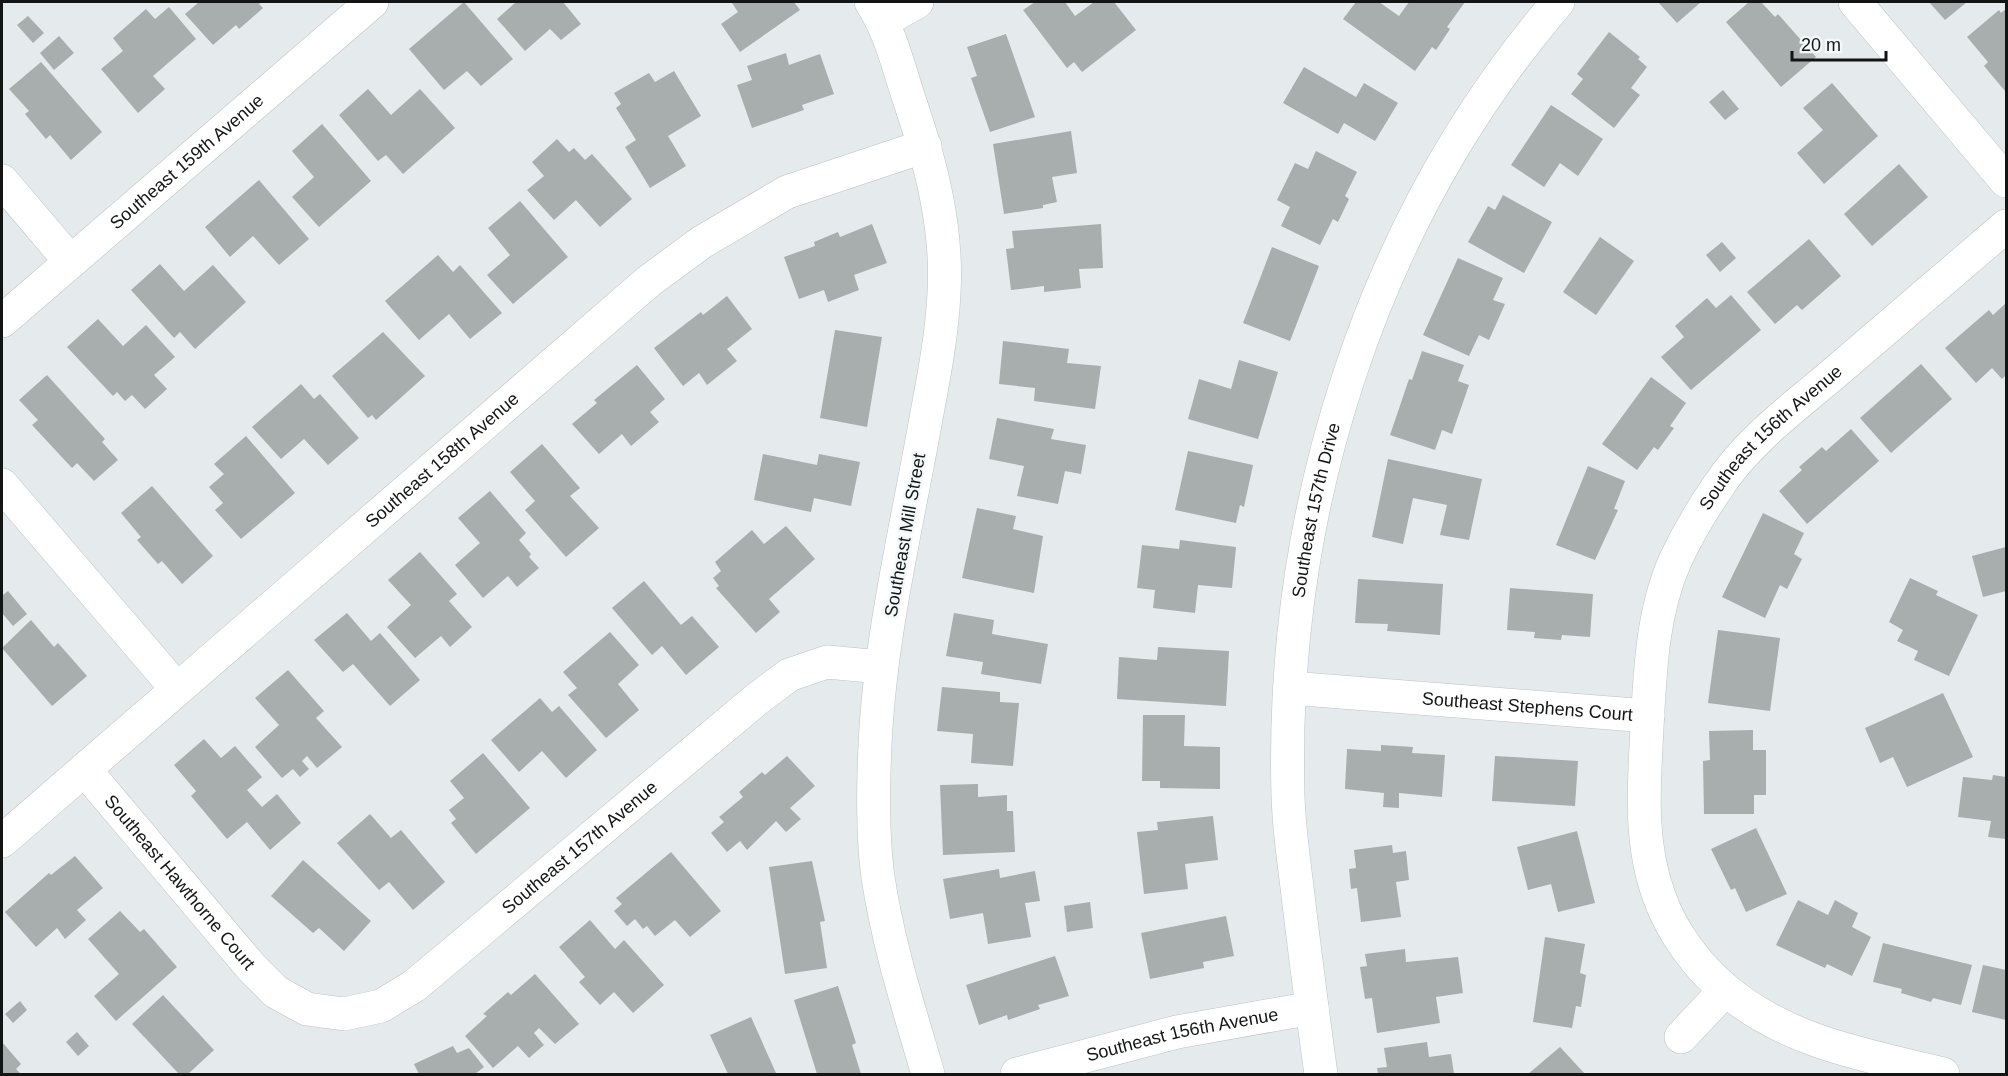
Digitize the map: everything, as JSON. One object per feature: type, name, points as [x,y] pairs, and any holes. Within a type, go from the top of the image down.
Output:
[{"type":"street","name":"Southeast 159th Avenue","points":[[2,321],[372,2]]},
{"type":"street","points":[[877,11],[917,2]]},
{"type":"street","name":"Southeast 157th Drive","points":[[1321,1074],[1288,798],[1290,688],[1300,583],[1319,484],[1347,381],[1414,214],[1453,146],[1502,75],[1558,2]]},
{"type":"street","points":[[1854,2],[2007,181]]},
{"type":"street","name":"Southeast Mill Street","points":[[877,11],[925,146],[937,201],[943,249],[944,292],[933,384],[881,668],[875,745],[874,825],[878,876],[892,949],[928,1074]]},
{"type":"street","name":"Southeast 158th Avenue","points":[[2,841],[649,281],[702,242],[787,192],[925,146]]},
{"type":"street","points":[[2,181],[70,261]]},
{"type":"street","name":"Southeast 156th Avenue","points":[[1648,716],[1650,665],[1662,605],[1675,562],[1720,483],[1752,446],[1778,422],[2007,226]]},
{"type":"street","points":[[2,485],[177,689]]},
{"type":"street","name":"Southeast 157th Avenue","points":[[276,992],[307,1010],[344,1014],[381,1006],[414,986],[757,699],[789,675],[827,662],[881,668]]},
{"type":"street","name":"Southeast Stephens Court","points":[[1290,688],[1648,716],[1644,816],[1650,862],[1659,897],[1673,926],[1694,956],[1725,990],[1771,1023],[1817,1042],[1943,1074]]},
{"type":"street","name":"Southeast Hawthorne Court","points":[[85,770],[252,968],[276,992]]},
{"type":"street","points":[[1681,1037],[1725,990]]},
{"type":"street","name":"Southeast 156th Avenue","points":[[1017,1074],[1177,1032],[1312,1008]]},
{"type":"building","points":[[199,2],[262,2],[259,4],[263,8],[239,29],[236,25],[213,45],[185,14]]},
{"type":"building","points":[[464,2],[513,59],[481,86],[467,71],[444,90],[409,49]]},
{"type":"building","points":[[516,2],[563,2],[581,24],[561,40],[550,29],[525,51],[497,19]]},
{"type":"building","points":[[794,2],[800,10],[740,52],[721,24],[738,12],[732,3]]},
{"type":"building","points":[[1035,2],[1065,2],[1075,16],[1094,2],[1114,2],[1136,30],[1082,72],[1074,62],[1067,68],[1023,10]]},
{"type":"building","points":[[1356,2],[1379,2],[1399,16],[1409,2],[1465,2],[1447,27],[1450,29],[1436,50],[1432,47],[1415,71],[1343,19]]},
{"type":"building","points":[[1658,2],[1701,2],[1677,23]]},
{"type":"building","points":[[1749,2],[1761,2],[1775,17],[1778,14],[1816,57],[1781,87],[1726,22]]},
{"type":"building","points":[[1929,2],[1967,2],[1945,20]]},
{"type":"building","points":[[169,7],[196,39],[153,76],[165,89],[138,113],[101,69],[123,51],[113,38],[146,9],[155,19]]},
{"type":"building","points":[[2006,9],[2005,91],[1984,66],[1988,62],[1967,37],[1999,10],[2001,13]]},
{"type":"building","points":[[28,16],[44,33],[33,43],[17,25]]},
{"type":"building","points":[[1609,32],[1640,57],[1638,59],[1647,67],[1631,88],[1640,95],[1614,128],[1571,94],[1583,79],[1577,74]]},
{"type":"building","points":[[1006,34],[1035,117],[990,132],[971,78],[977,76],[967,47]]},
{"type":"building","points":[[59,36],[74,53],[54,70],[40,53]]},
{"type":"building","points":[[786,53],[789,65],[820,54],[834,94],[802,105],[804,110],[752,128],[737,85],[752,80],[747,66]]},
{"type":"building","points":[[41,62],[102,132],[71,160],[50,135],[46,139],[25,114],[29,111],[9,89]]},
{"type":"building","points":[[1304,67],[1356,97],[1364,83],[1398,103],[1375,141],[1344,123],[1338,134],[1283,103]]},
{"type":"building","points":[[674,71],[701,116],[668,136],[686,166],[650,188],[625,147],[636,140],[616,108],[621,104],[614,93],[649,73],[655,82]]},
{"type":"building","points":[[1832,83],[1878,136],[1824,184],[1797,153],[1823,130],[1803,108]]},
{"type":"building","points":[[368,89],[391,115],[420,89],[455,128],[403,174],[386,155],[378,161],[339,115]]},
{"type":"building","points":[[1723,90],[1739,109],[1725,120],[1709,102]]},
{"type":"building","points":[[1551,105],[1603,139],[1578,176],[1560,163],[1544,187],[1511,165]]},
{"type":"building","points":[[322,124],[371,181],[319,227],[292,197],[314,177],[292,151]]},
{"type":"building","points":[[1071,131],[1077,173],[1052,177],[1057,202],[1043,205],[1043,208],[1004,214],[993,144]]},
{"type":"building","points":[[557,139],[569,152],[574,148],[585,160],[592,154],[632,199],[600,227],[576,200],[554,220],[527,190],[544,176],[532,162]]},
{"type":"building","points":[[1316,151],[1357,172],[1345,196],[1349,199],[1338,222],[1333,219],[1320,245],[1281,226],[1290,207],[1277,200],[1295,163],[1308,169]]},
{"type":"building","points":[[1899,164],[1928,197],[1872,246],[1844,214]]},
{"type":"building","points":[[259,180],[309,239],[279,265],[253,236],[230,257],[205,227]]},
{"type":"building","points":[[1503,195],[1552,222],[1524,273],[1468,242],[1488,206],[1495,210]]},
{"type":"building","points":[[520,201],[568,257],[513,304],[487,275],[510,255],[488,228]]},
{"type":"building","points":[[872,224],[887,263],[854,275],[859,290],[828,302],[824,290],[799,299],[784,257],[815,246],[814,242],[838,232],[840,237]]},
{"type":"building","points":[[1101,224],[1103,268],[1079,269],[1081,288],[1044,292],[1044,286],[1011,290],[1006,249],[1014,248],[1012,231]]},
{"type":"building","points":[[1600,237],[1634,261],[1596,315],[1563,292]]},
{"type":"building","points":[[1809,239],[1841,276],[1802,310],[1797,305],[1775,324],[1747,292]]},
{"type":"building","points":[[1722,242],[1736,258],[1720,272],[1706,255]]},
{"type":"building","points":[[1272,247],[1319,266],[1290,341],[1243,323]]},
{"type":"building","points":[[438,255],[453,272],[460,265],[502,313],[470,339],[449,314],[419,340],[385,301]]},
{"type":"building","points":[[1458,258],[1503,278],[1493,300],[1505,304],[1489,340],[1479,335],[1469,356],[1423,335]]},
{"type":"building","points":[[160,264],[184,291],[213,265],[246,302],[195,349],[180,332],[174,338],[131,290]]},
{"type":"building","points":[[1731,295],[1761,330],[1691,390],[1661,357],[1684,337],[1675,326],[1707,298],[1716,308]]},
{"type":"building","points":[[727,296],[752,329],[727,349],[737,361],[707,385],[699,373],[683,386],[654,348],[701,312],[703,315]]},
{"type":"building","points":[[2006,303],[2006,375],[2002,379],[1992,368],[1976,383],[1945,348],[1989,310],[1993,315]]},
{"type":"building","points":[[98,319],[123,346],[146,325],[175,357],[154,375],[167,389],[145,409],[132,395],[125,401],[117,392],[113,396],[67,347]]},
{"type":"building","points":[[835,330],[882,337],[867,427],[820,418]]},
{"type":"building","points":[[383,332],[425,376],[376,420],[372,415],[368,418],[332,376]]},
{"type":"building","points":[[1003,341],[1069,349],[1067,363],[1101,366],[1095,409],[1034,401],[1035,388],[999,384]]},
{"type":"building","points":[[1422,351],[1464,365],[1458,381],[1469,385],[1452,434],[1442,430],[1435,450],[1390,435],[1409,379],[1412,380]]},
{"type":"building","points":[[1239,360],[1278,372],[1258,439],[1188,419],[1199,379],[1231,389]]},
{"type":"building","points":[[1921,364],[1952,399],[1891,453],[1860,418]]},
{"type":"building","points":[[637,365],[665,399],[650,412],[659,422],[631,446],[622,434],[599,454],[572,424],[597,403],[594,400]]},
{"type":"building","points":[[47,375],[105,439],[102,442],[118,460],[94,481],[77,463],[72,468],[32,425],[38,420],[19,400]]},
{"type":"building","points":[[1651,377],[1686,403],[1670,426],[1674,428],[1658,450],[1654,447],[1637,470],[1602,444]]},
{"type":"building","points":[[301,384],[314,399],[320,394],[359,438],[328,465],[304,439],[281,459],[252,427]]},
{"type":"building","points":[[997,418],[1054,429],[1051,439],[1086,445],[1081,474],[1065,471],[1058,504],[1017,496],[1024,466],[989,459]]},
{"type":"building","points":[[1851,429],[1879,461],[1807,524],[1779,491],[1802,470],[1799,467],[1822,447],[1826,451]]},
{"type":"building","points":[[246,436],[295,493],[241,539],[215,510],[223,503],[209,487],[224,474],[214,464]]},
{"type":"building","points":[[542,444],[580,488],[570,496],[599,528],[566,557],[525,510],[535,501],[510,472]]},
{"type":"building","points":[[1188,451],[1253,465],[1244,507],[1240,505],[1236,523],[1175,510]]},
{"type":"building","points":[[763,454],[817,465],[819,454],[860,462],[851,506],[814,498],[811,512],[754,500]]},
{"type":"building","points":[[1388,459],[1482,479],[1469,540],[1440,535],[1447,505],[1413,498],[1403,544],[1372,537]]},
{"type":"building","points":[[1588,466],[1625,481],[1614,509],[1618,510],[1595,560],[1556,545]]},
{"type":"building","points":[[152,486],[213,556],[182,584],[162,561],[158,564],[137,540],[141,537],[121,513]]},
{"type":"building","points":[[490,491],[526,533],[519,540],[539,568],[517,587],[508,576],[483,598],[455,565],[480,543],[458,518]]},
{"type":"building","points":[[977,508],[1016,516],[1013,529],[1043,536],[1034,593],[962,578]]},
{"type":"building","points":[[1763,513],[1804,533],[1794,554],[1802,559],[1787,589],[1780,585],[1765,618],[1722,597]]},
{"type":"building","points":[[786,526],[815,559],[769,599],[780,612],[756,633],[716,588],[719,586],[713,578],[721,571],[715,562],[752,530],[764,544]]},
{"type":"building","points":[[1180,540],[1236,547],[1232,588],[1198,585],[1195,613],[1153,608],[1155,590],[1137,588],[1142,545],[1179,549]]},
{"type":"building","points":[[2006,547],[2006,591],[1983,597],[1972,556]]},
{"type":"building","points":[[420,552],[457,594],[449,601],[472,627],[450,647],[441,636],[415,658],[387,627],[411,605],[388,580]]},
{"type":"building","points":[[1910,578],[1938,591],[1936,595],[1978,615],[1949,676],[1914,660],[1918,651],[1897,641],[1903,630],[1889,622]]},
{"type":"building","points":[[1358,579],[1443,584],[1440,635],[1387,631],[1388,624],[1355,623]]},
{"type":"building","points":[[644,581],[681,625],[692,616],[719,647],[686,675],[662,646],[652,655],[612,608]]},
{"type":"building","points":[[1510,588],[1593,594],[1590,637],[1562,635],[1561,640],[1534,638],[1535,632],[1507,630]]},
{"type":"building","points":[[8,591],[27,614],[13,626],[2,613],[2,596]]},
{"type":"building","points":[[347,613],[371,641],[380,633],[420,680],[390,706],[353,664],[343,672],[314,640]]},
{"type":"building","points":[[954,613],[994,620],[992,634],[1048,644],[1041,684],[981,674],[983,662],[946,656]]},
{"type":"building","points":[[31,620],[54,647],[58,643],[87,676],[52,706],[2,648]]},
{"type":"building","points":[[1718,630],[1780,638],[1770,711],[1708,703]]},
{"type":"building","points":[[610,632],[639,665],[618,684],[639,710],[606,738],[568,695],[577,688],[563,672]]},
{"type":"building","points":[[1158,647],[1229,651],[1226,706],[1117,699],[1119,657],[1157,660]]},
{"type":"building","points":[[288,670],[324,711],[316,718],[342,747],[317,768],[307,756],[302,761],[309,769],[300,777],[293,769],[282,778],[255,747],[279,725],[255,698]]},
{"type":"building","points":[[942,687],[1000,692],[1000,702],[1019,703],[1013,766],[971,763],[973,734],[937,731]]},
{"type":"building","points":[[1943,693],[1973,757],[1907,787],[1893,757],[1880,763],[1865,728]]},
{"type":"building","points":[[540,698],[552,712],[559,706],[597,750],[566,778],[542,751],[519,772],[491,740]]},
{"type":"building","points":[[1143,715],[1185,715],[1184,746],[1220,747],[1220,789],[1160,788],[1160,781],[1142,781]]},
{"type":"building","points":[[1753,730],[1753,750],[1766,750],[1766,795],[1754,795],[1754,814],[1704,814],[1703,761],[1710,760],[1709,731]]},
{"type":"building","points":[[204,739],[221,758],[235,746],[262,777],[247,790],[262,807],[277,794],[301,823],[270,850],[247,822],[227,839],[191,796],[196,791],[174,765]]},
{"type":"building","points":[[1381,745],[1413,747],[1412,753],[1445,755],[1442,797],[1399,793],[1399,808],[1383,807],[1384,793],[1345,789],[1347,749],[1381,751]]},
{"type":"building","points":[[483,753],[530,808],[476,854],[451,823],[456,819],[449,810],[464,798],[450,781]]},
{"type":"building","points":[[787,756],[815,786],[790,808],[801,819],[786,832],[776,821],[747,850],[740,841],[727,852],[711,833],[724,822],[719,817],[743,797],[739,792],[762,772],[765,775]]},
{"type":"building","points":[[1495,756],[1578,761],[1575,806],[1492,801]]},
{"type":"building","points":[[1993,775],[2006,777],[2006,839],[1988,837],[1991,821],[1958,817],[1963,777],[1992,780]]},
{"type":"building","points":[[978,784],[978,797],[1007,795],[1007,811],[1013,811],[1015,852],[943,855],[940,785]]},
{"type":"building","points":[[370,814],[391,838],[401,830],[445,882],[413,910],[389,882],[379,890],[337,843]]},
{"type":"building","points":[[1213,816],[1218,860],[1185,864],[1188,889],[1144,894],[1137,832],[1158,830],[1157,822]]},
{"type":"building","points":[[1756,828],[1787,894],[1746,912],[1735,888],[1731,890],[1711,849]]},
{"type":"building","points":[[1577,831],[1595,903],[1558,912],[1551,884],[1528,890],[1517,847]]},
{"type":"building","points":[[1392,845],[1393,853],[1406,851],[1409,880],[1396,882],[1401,917],[1361,922],[1357,888],[1351,889],[1349,869],[1356,868],[1354,850]]},
{"type":"building","points":[[671,852],[721,911],[690,937],[675,920],[655,936],[647,926],[643,929],[635,919],[627,926],[614,911],[622,904],[616,898]]},
{"type":"building","points":[[75,856],[103,888],[77,910],[86,920],[65,939],[57,928],[36,947],[5,912],[49,873],[51,875]]},
{"type":"building","points":[[303,860],[371,921],[344,951],[319,928],[313,933],[271,896]]},
{"type":"building","points":[[812,861],[825,921],[820,922],[827,968],[785,974],[769,867]]},
{"type":"building","points":[[999,869],[1000,878],[1035,871],[1040,901],[1025,903],[1031,937],[988,944],[983,913],[950,919],[943,879]]},
{"type":"building","points":[[1798,900],[1828,915],[1835,900],[1858,913],[1852,927],[1871,937],[1852,976],[1827,964],[1825,968],[1776,945]]},
{"type":"building","points":[[1090,902],[1093,928],[1067,932],[1064,906]]},
{"type":"building","points":[[120,911],[140,932],[144,929],[177,967],[116,1021],[94,996],[119,974],[88,939]]},
{"type":"building","points":[[1226,916],[1234,956],[1203,962],[1204,968],[1150,979],[1141,933]]},
{"type":"building","points":[[590,920],[615,949],[624,940],[664,985],[633,1013],[614,992],[600,1005],[579,982],[585,977],[559,947]]},
{"type":"building","points":[[1545,937],[1585,944],[1580,973],[1586,975],[1581,1007],[1576,1006],[1572,1028],[1533,1022]]},
{"type":"building","points":[[1883,943],[1972,965],[1961,1005],[1933,998],[1931,1002],[1901,993],[1902,989],[1873,982]]},
{"type":"building","points":[[1405,949],[1406,962],[1458,957],[1463,993],[1436,997],[1440,1023],[1377,1033],[1372,998],[1365,999],[1360,967],[1367,966],[1365,954]]},
{"type":"building","points":[[1055,956],[1069,996],[1038,1005],[1040,1009],[1008,1020],[1007,1015],[979,1025],[966,985]]},
{"type":"building","points":[[1983,965],[2006,970],[2006,1020],[1972,1012]]},
{"type":"building","points":[[535,974],[579,1024],[555,1044],[539,1028],[534,1033],[544,1045],[529,1058],[518,1046],[493,1068],[465,1036],[487,1016],[483,1014],[508,992],[511,995]]},
{"type":"building","points":[[838,986],[856,1043],[852,1045],[861,1074],[817,1074],[794,1000]]},
{"type":"building","points":[[163,995],[214,1050],[188,1074],[179,1074],[132,1024]]},
{"type":"building","points":[[20,1001],[27,1010],[13,1023],[5,1014]]},
{"type":"building","points":[[751,1017],[776,1073],[728,1074],[710,1035]]},
{"type":"building","points":[[77,1032],[89,1046],[78,1056],[66,1042]]},
{"type":"building","points":[[2,1042],[21,1064],[16,1069],[21,1074],[2,1074]]},
{"type":"building","points":[[1427,1042],[1429,1057],[1451,1054],[1454,1074],[1378,1074],[1377,1068],[1387,1067],[1384,1048]]},
{"type":"building","points":[[453,1046],[457,1053],[469,1048],[484,1067],[475,1074],[419,1074],[414,1064]]},
{"type":"building","points":[[1560,1047],[1585,1074],[1528,1074]]}]
